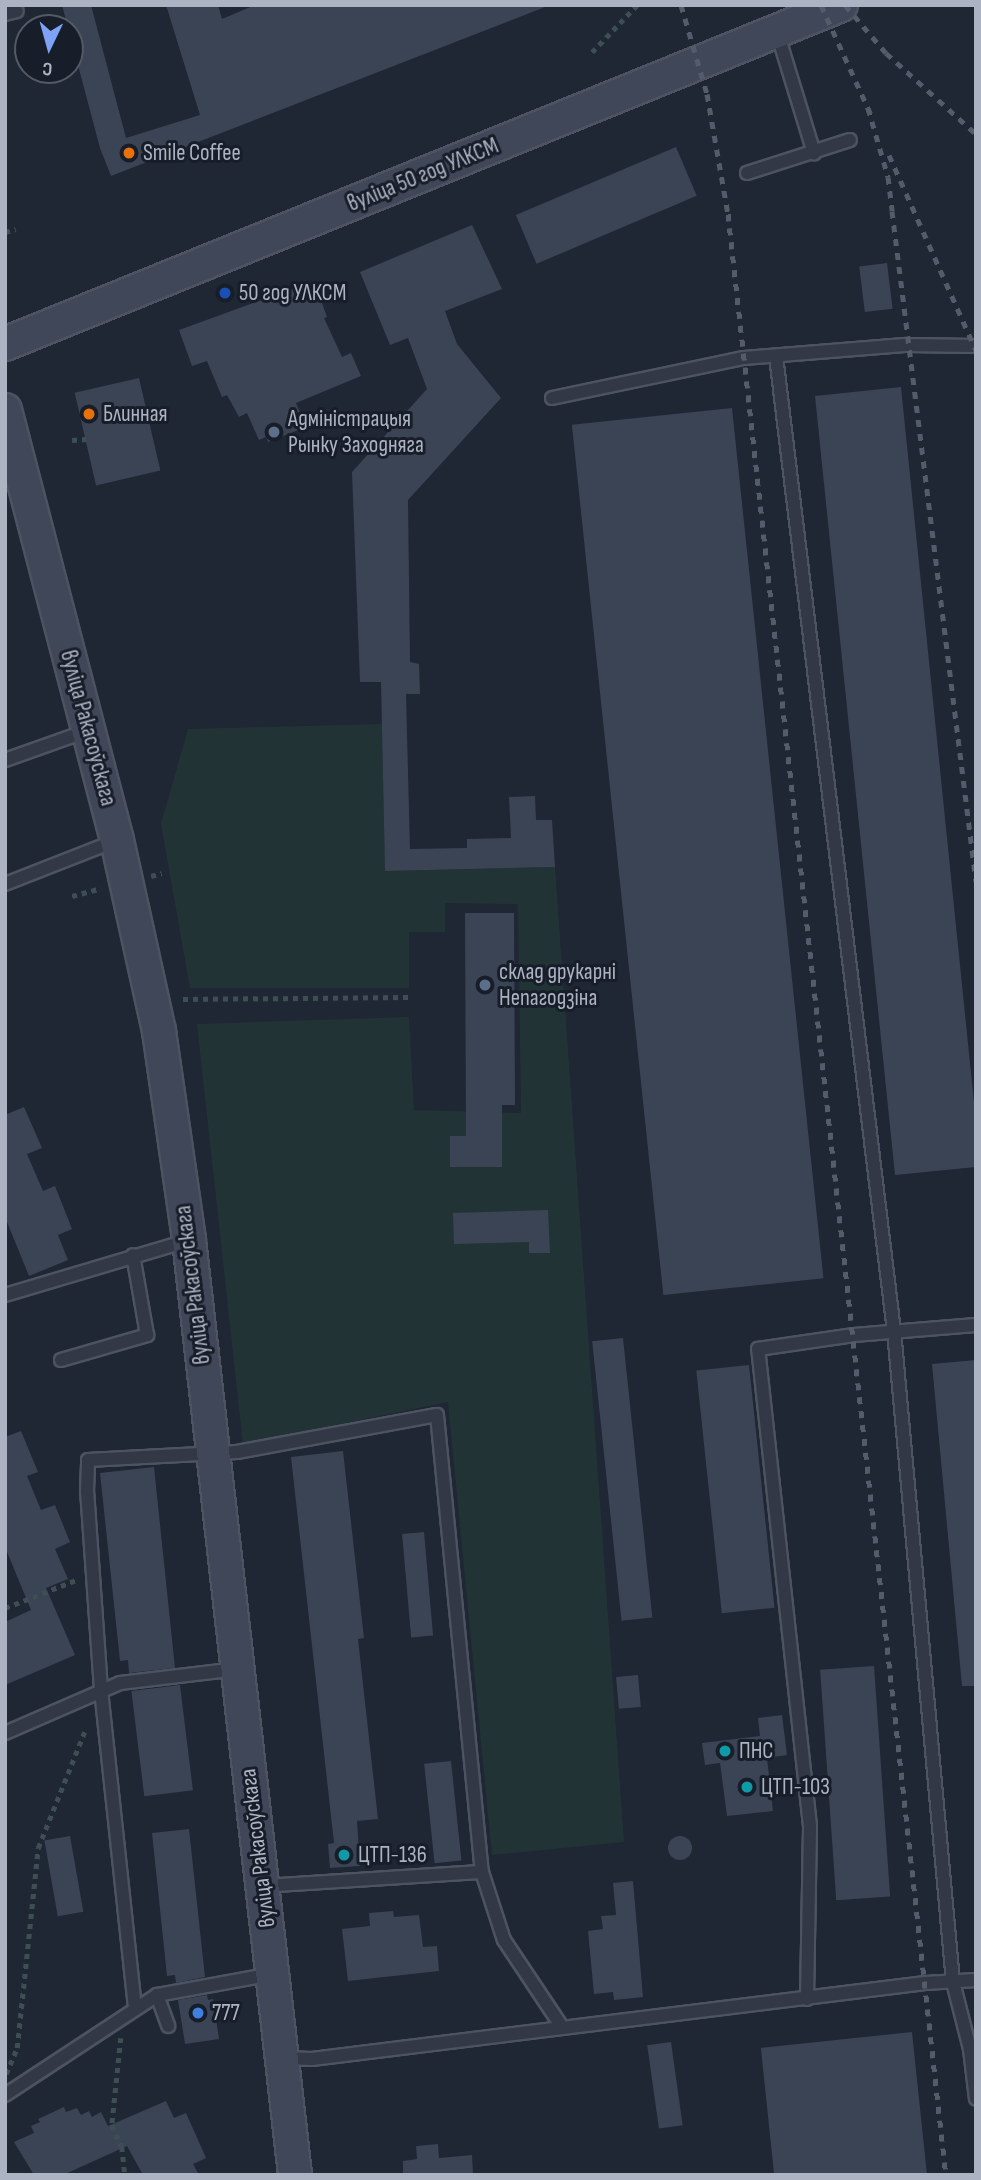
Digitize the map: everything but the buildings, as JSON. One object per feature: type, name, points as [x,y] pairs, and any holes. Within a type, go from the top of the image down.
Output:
[{"type":"main road","name":"вуліца 50 год УЛКСМ","points":[[5,344],[841,5]]},
{"type":"main road","name":"вуліца Ракасоўскага","points":[[5,410],[117,840],[159,1031],[189,1240],[295,2175]]},
{"type":"lane","points":[[777,31],[814,153]]},
{"type":"lane","points":[[747,173],[850,140]]},
{"type":"lane","points":[[552,398],[744,358],[907,345],[976,346]]},
{"type":"lane","points":[[776,356],[894,1331],[953,1982],[970,2049],[976,2099]]},
{"type":"lane","points":[[5,760],[89,730]]},
{"type":"lane","points":[[5,884],[117,840]]},
{"type":"lane","points":[[5,1295],[189,1240]]},
{"type":"lane","points":[[61,1360],[147,1335],[133,1255]]},
{"type":"lane","points":[[807,1999],[810,1826],[758,1349],[894,1331],[976,1325]]},
{"type":"lane","points":[[135,2008],[101,1690],[88,1460],[237,1452],[437,1415],[482,1872],[503,1940],[562,2026]]},
{"type":"lane","points":[[5,1733],[120,1683],[237,1668]]},
{"type":"lane","points":[[262,1886],[482,1872]]},
{"type":"lane","points":[[5,2095],[157,1995],[272,1974]]},
{"type":"lane","points":[[282,2058],[312,2059],[562,2026],[976,1980]]},
{"type":"lane","points":[[157,1995],[168,2026]]},
{"type":"path","points":[[592,52],[636,5]]},
{"type":"path","points":[[5,232],[16,229]]},
{"type":"path","points":[[72,440],[86,439]]},
{"type":"path","points":[[183,999],[408,997]]},
{"type":"path","points":[[5,1608],[94,1573]]},
{"type":"path","points":[[5,2075],[17,2048],[38,1848],[101,1690]]},
{"type":"path","points":[[125,2175],[122,2147],[112,2125],[122,2026],[135,2008]]},
{"type":"shaded area","points":[[382,724],[385,871],[555,867],[624,1842],[492,1855],[448,1402],[243,1444],[197,1024],[409,1017],[414,1110],[521,1113],[518,904],[445,903],[445,932],[409,932],[409,988],[190,988],[161,824],[188,729]]},
{"type":"railway","points":[[681,5],[707,94],[728,214],[946,2175]]},
{"type":"railway","points":[[821,5],[872,117]]},
{"type":"railway","points":[[845,5],[886,53],[976,134]]},
{"type":"railway","points":[[868,108],[888,177],[976,882]]},
{"type":"railway","points":[[889,155],[976,350]]},
{"type":"place","name":"Smile Coffee","points":[[129,153]]},
{"type":"place","name":"50 год УЛКСМ","points":[[225,293]]},
{"type":"place","name":"Блинная","points":[[89,414]]},
{"type":"place","name":"Адміністрацыя Рынку Заходняга","points":[[274,432]]},
{"type":"place","name":"склад друкарні Непагодзіна","points":[[485,985]]},
{"type":"place","name":"ПНС","points":[[725,1751]]},
{"type":"place","name":"ЦТП-103","points":[[747,1787]]},
{"type":"place","name":"ЦТП-136","points":[[344,1855]]},
{"type":"place","name":"777","points":[[198,2013]]}]
